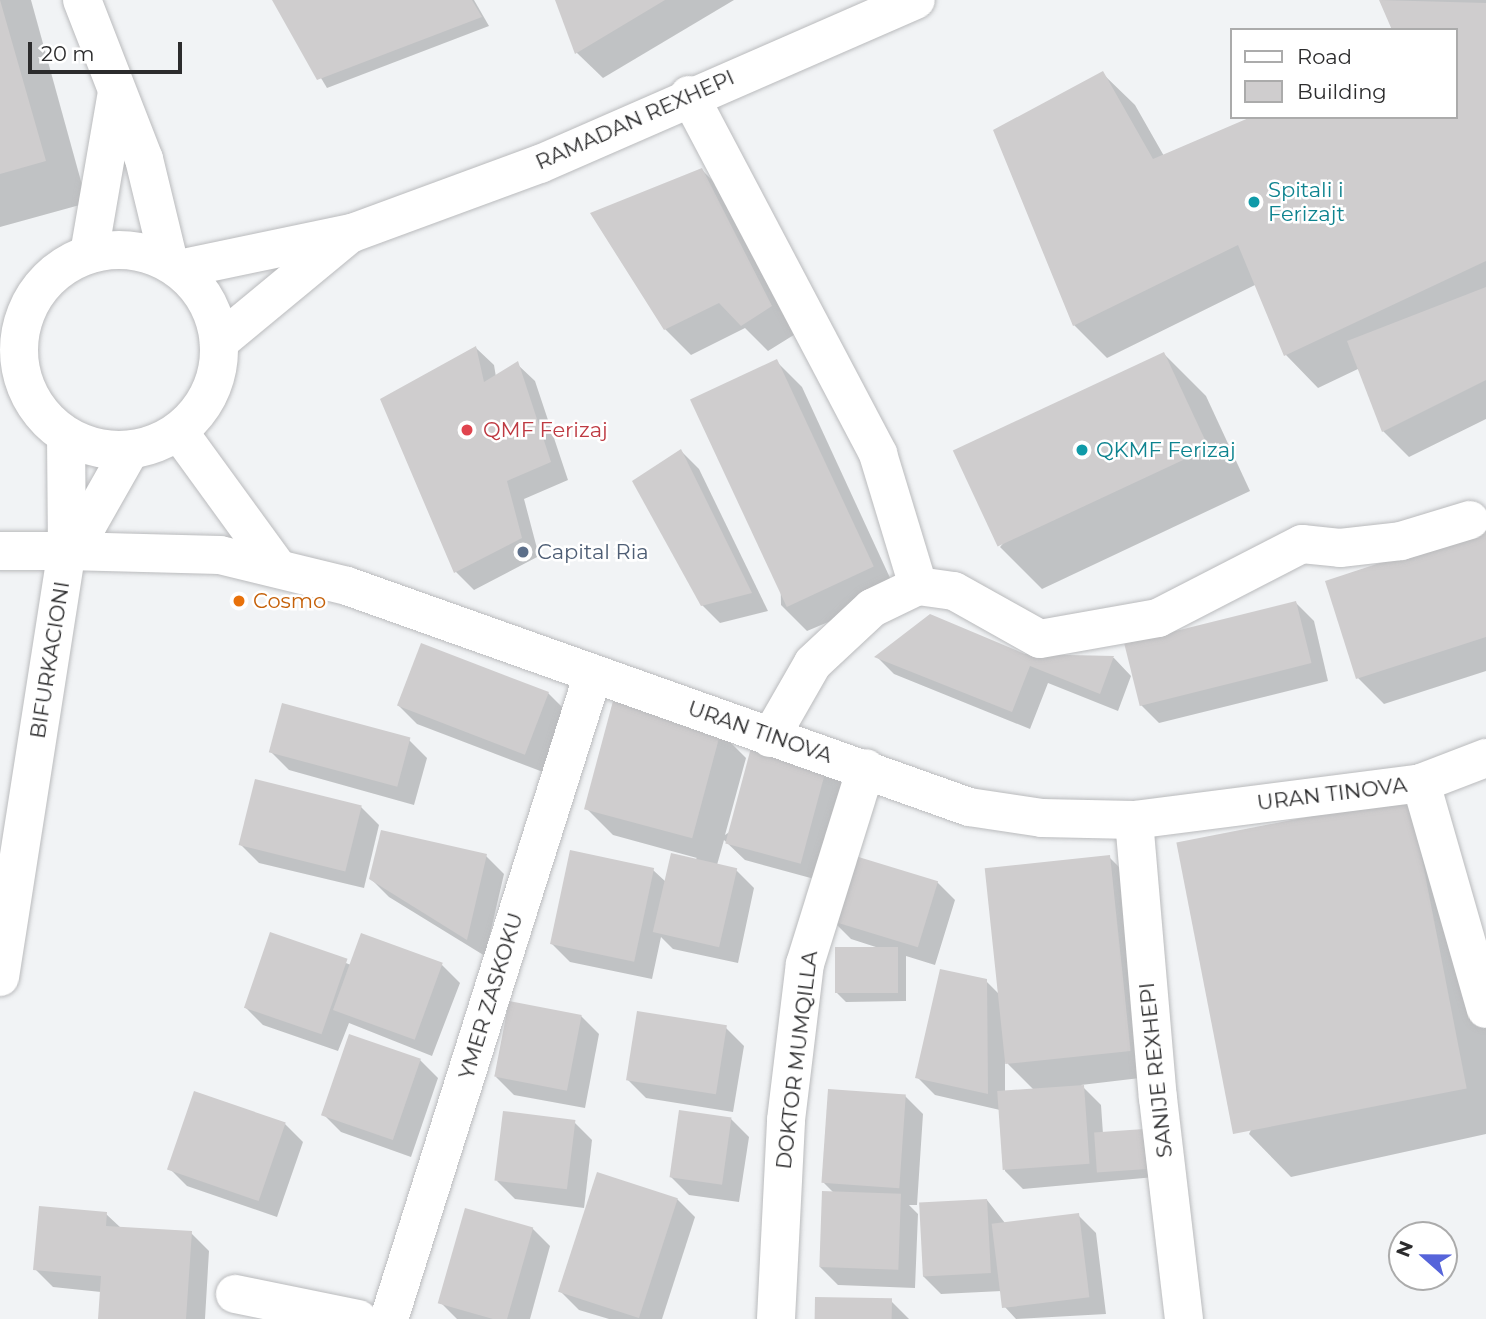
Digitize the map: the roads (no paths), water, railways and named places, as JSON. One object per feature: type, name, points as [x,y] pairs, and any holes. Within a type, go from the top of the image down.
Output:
[{"type":"street","name":"RAMADAN REXHEPI","points":[[82,0],[116,97],[144,159],[174,265],[207,300],[219,342],[215,383],[194,417],[178,432],[130,450],[96,448],[66,436],[47,421],[24,382],[19,337],[25,315],[50,277],[89,254],[130,250],[174,265],[352,233],[540,164],[689,95],[916,0]]},
{"type":"street","points":[[689,95],[878,454],[918,586]]},
{"type":"street","name":"RAMADAN REXHEPI","points":[[89,254],[116,97]]},
{"type":"street","name":"RAMADAN REXHEPI","points":[[219,342],[352,233]]},
{"type":"street","points":[[178,432],[277,568]]},
{"type":"street","points":[[66,436],[67,551]]},
{"type":"street","points":[[67,551],[87,527],[130,450]]},
{"type":"street","points":[[770,738],[813,663],[872,608],[918,586],[954,591],[1040,639],[1158,618],[1302,544],[1340,548],[1401,541],[1469,520]]},
{"type":"street","points":[[0,551],[67,551]]},
{"type":"street","name":"BIFURKACIONI","points":[[0,977],[67,551],[220,555],[277,568]]},
{"type":"street","name":"URAN TINOVA","points":[[277,568],[347,586],[770,738],[866,768],[969,807],[1042,818],[1133,820],[1422,783],[1486,758]]},
{"type":"street","name":"YMER ZASKOKU","points":[[390,1319],[593,674]]},
{"type":"street","name":"DOKTOR MUMQILLA","points":[[776,1319],[786,1120],[805,964],[866,768]]},
{"type":"street","name":"URAN TINOVA","points":[[1422,783],[1486,1009]]},
{"type":"street","name":"SANIJE REXHEPI","points":[[1133,820],[1158,1098],[1184,1319]]},
{"type":"street","points":[[235,1294],[358,1319]]},
{"type":"place","name":"Spitali i Ferizajt","points":[[1254,202]]},
{"type":"place","name":"QMF Ferizaj","points":[[467,430]]},
{"type":"place","name":"QKMF Ferizaj","points":[[1082,450]]},
{"type":"place","name":"Capital Ria","points":[[523,552]]},
{"type":"place","name":"Cosmo","points":[[239,601]]}]
